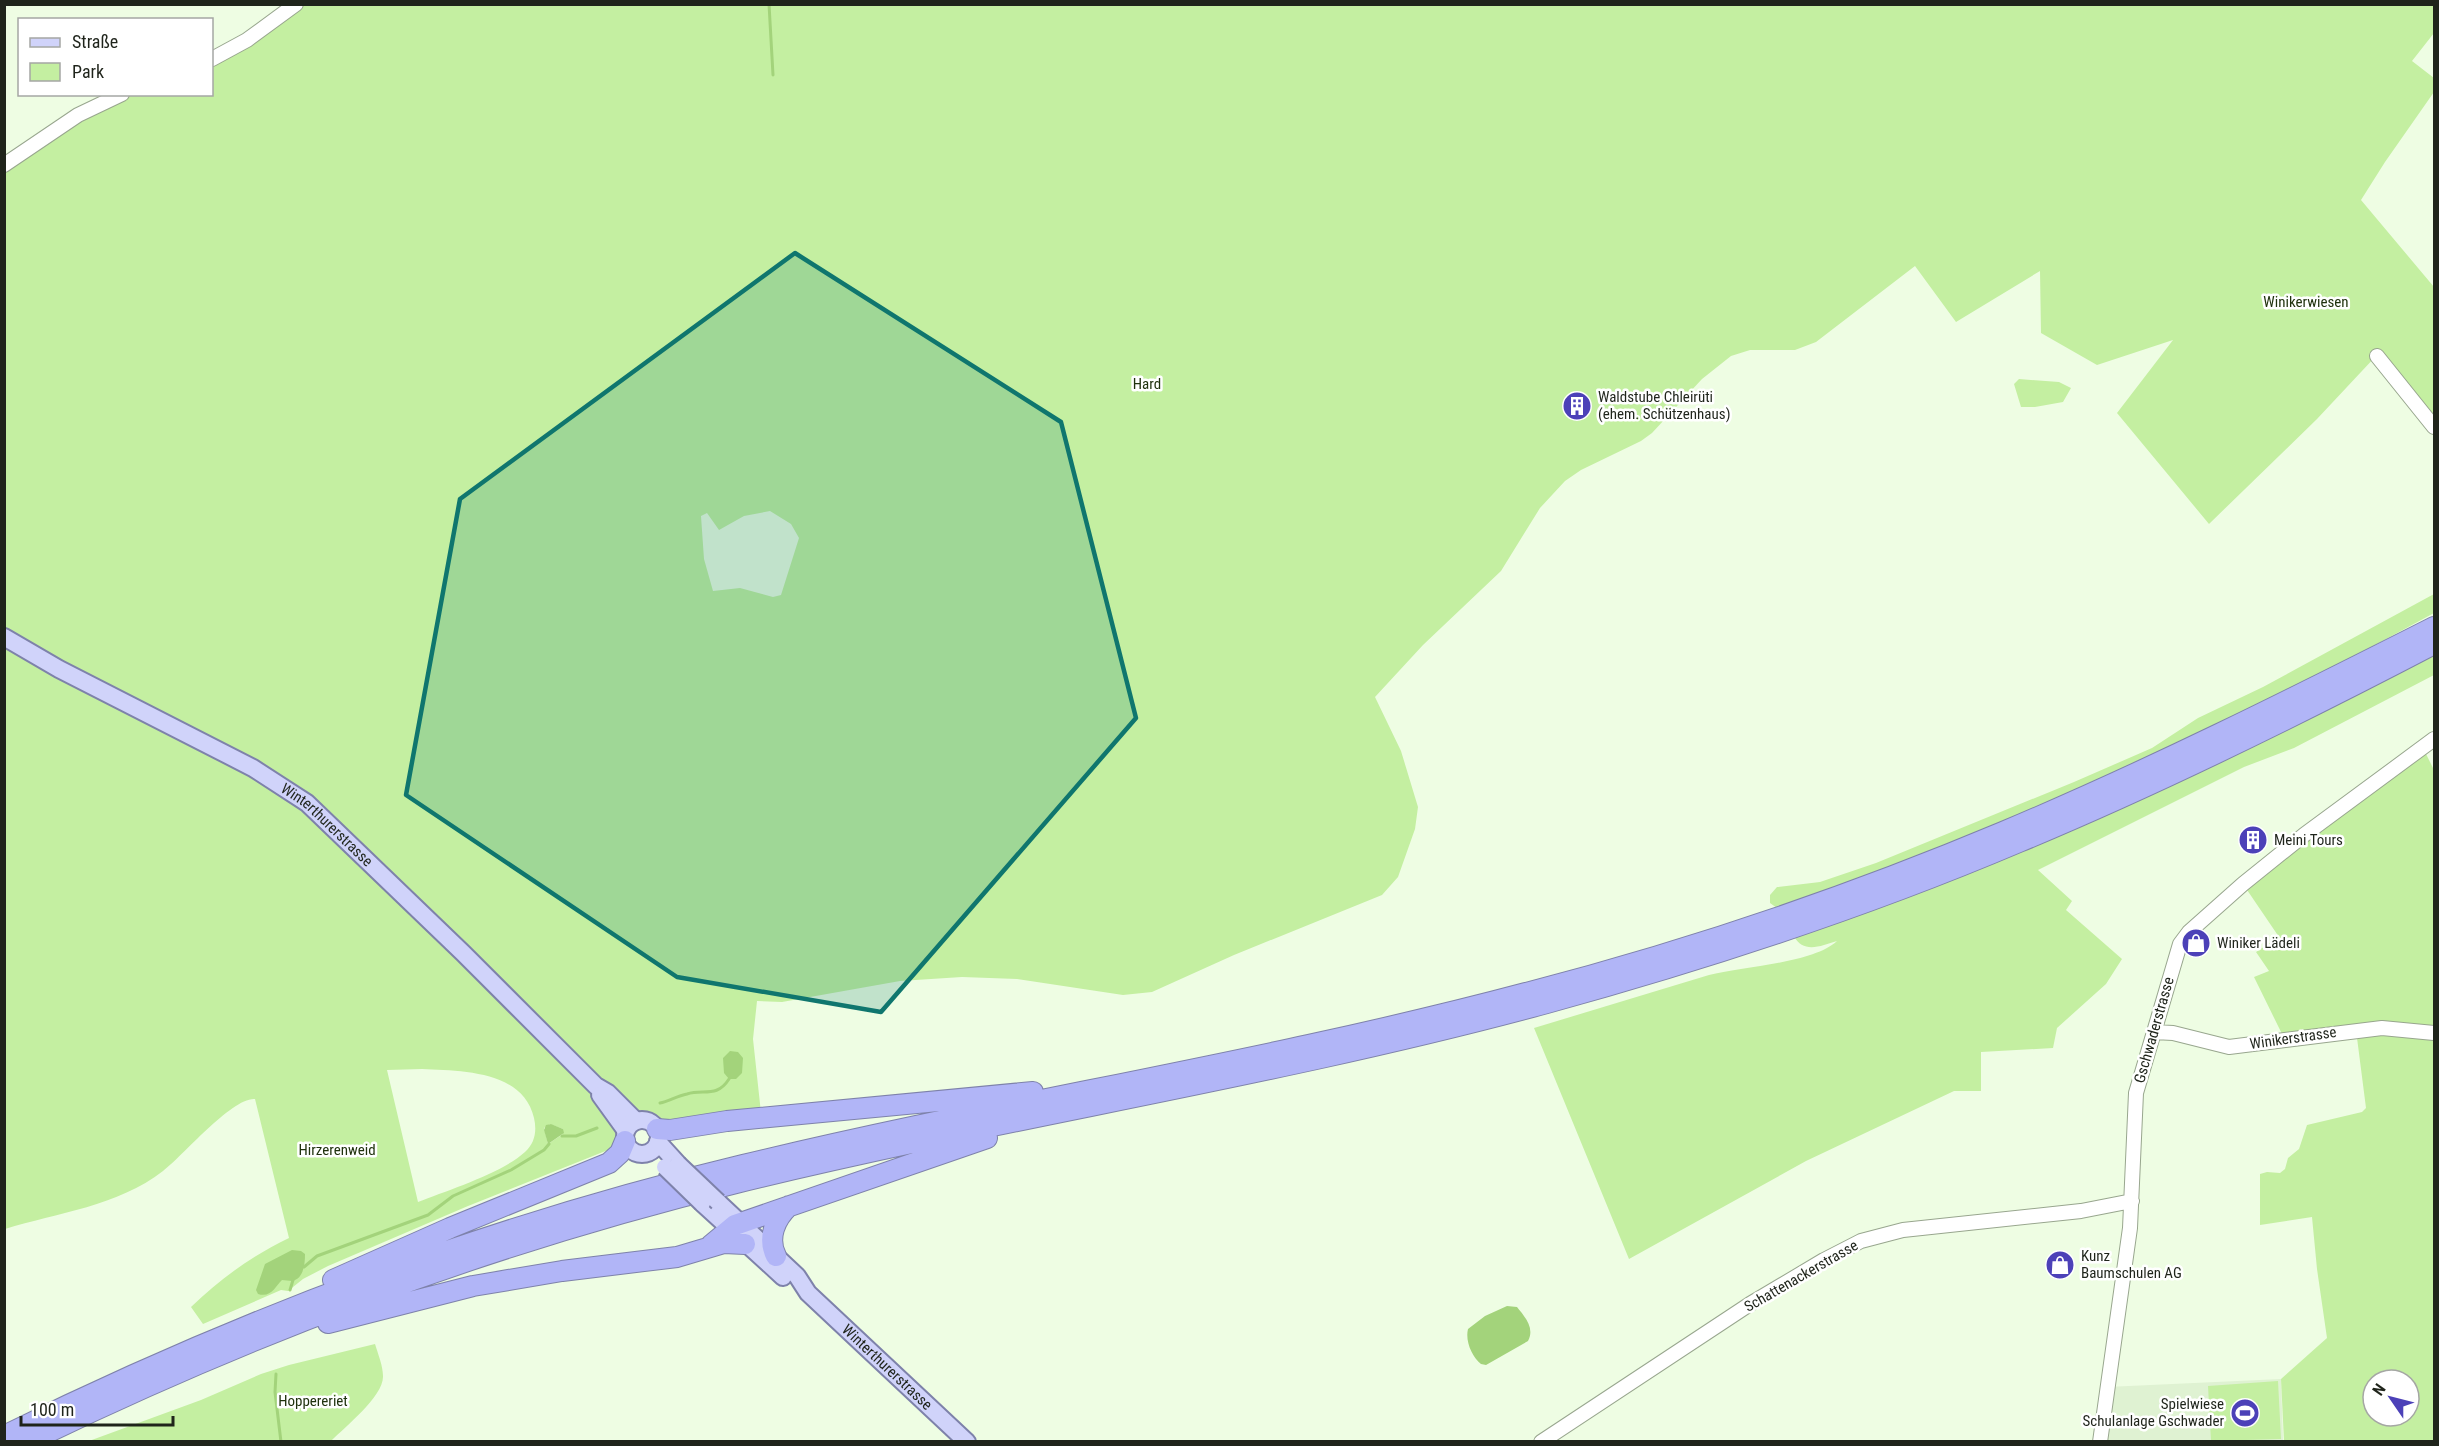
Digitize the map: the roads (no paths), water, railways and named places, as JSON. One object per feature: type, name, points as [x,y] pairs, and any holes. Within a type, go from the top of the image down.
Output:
[{"type":"highway","points":[[4,1436],[173,1359],[291,1308],[364,1280],[547,1219],[663,1185],[830,1145],[1370,1032],[1516,996],[1654,957],[1772,919],[1936,859],[2118,782],[2235,728],[2434,627]]},
{"type":"highway","points":[[28,1442],[205,1360],[361,1298],[561,1231],[774,1174],[1076,1108],[1270,1069],[1469,1023],[1665,969],[1795,927],[2013,845],[2139,790],[2293,716],[2434,644]]},
{"type":"highway","points":[[655,1141],[666,1130],[727,1122],[1119,1085]]},
{"type":"highway","points":[[709,1247],[736,1226],[1076,1108]]},
{"type":"highway","points":[[173,1359],[360,1267],[609,1163],[620,1153],[629,1131]]},
{"type":"highway","points":[[776,1256],[772,1246],[772,1234],[780,1216],[789,1206]]},
{"type":"highway","points":[[205,1360],[345,1318],[473,1286],[562,1271],[677,1257],[733,1242],[745,1244]]},
{"type":"main road","name":"Winterthurerstrasse","points":[[4,637],[59,669],[253,768],[290,790],[323,817],[541,1029],[596,1086],[608,1093],[629,1131],[634,1153],[655,1141]]},
{"type":"main road","name":"Winterthurerstrasse","points":[[629,1131],[650,1122],[655,1141],[671,1166],[736,1226],[776,1256],[797,1276],[808,1293],[967,1442]]},
{"type":"main road","name":"Winterthurerstrasse","points":[[736,1226],[745,1244],[790,1284],[808,1293]]},
{"type":"street","points":[[213,58],[247,40],[296,4]]},
{"type":"street","points":[[4,165],[78,115],[118,96]]},
{"type":"street","points":[[2377,356],[2434,427]]},
{"type":"street","name":"Gschwaderstrasse","points":[[2100,1442],[2132,1201],[2135,1100],[2177,951],[2189,932],[2304,835],[2434,739]]},
{"type":"street","name":"Winikerstrasse","points":[[2154,1032],[2173,1033],[2229,1047],[2382,1028],[2434,1033]]},
{"type":"street","name":"Schattenackerstrasse","points":[[1541,1442],[1750,1304],[1861,1241],[1903,1230],[2081,1211],[2132,1201]]},
{"type":"waterway","points":[[769,4],[773,75]]},
{"type":"waterway","points":[[660,1103],[687,1094],[715,1091],[729,1079]]},
{"type":"waterway","points":[[562,1136],[576,1136],[597,1128]]},
{"type":"waterway","points":[[304,1267],[317,1256],[428,1215],[453,1196],[511,1170],[544,1150],[549,1144]]},
{"type":"waterway","points":[[290,1290],[293,1280]]},
{"type":"waterway","points":[[276,1374],[275,1392],[281,1442]]},
{"type":"place","name":"Waldstube Chleirüti (ehem. Schützenhaus)","points":[[1577,406]]},
{"type":"place","name":"Meini Tours","points":[[2253,840]]},
{"type":"place","name":"Winiker Lädeli","points":[[2196,943]]},
{"type":"place","name":"Kunz Baumschulen AG","points":[[2060,1265]]},
{"type":"place","name":"Spielwiese Schulanlage Gschwader","points":[[2245,1413]]},
{"type":"park label","name":"Winikerwiesen","points":[[2306,302]]},
{"type":"park label","name":"Hard","points":[[1147,384]]},
{"type":"park label","name":"Hirzerenweid","points":[[337,1150]]},
{"type":"park label","name":"Hoppereriet","points":[[313,1401]]}]
